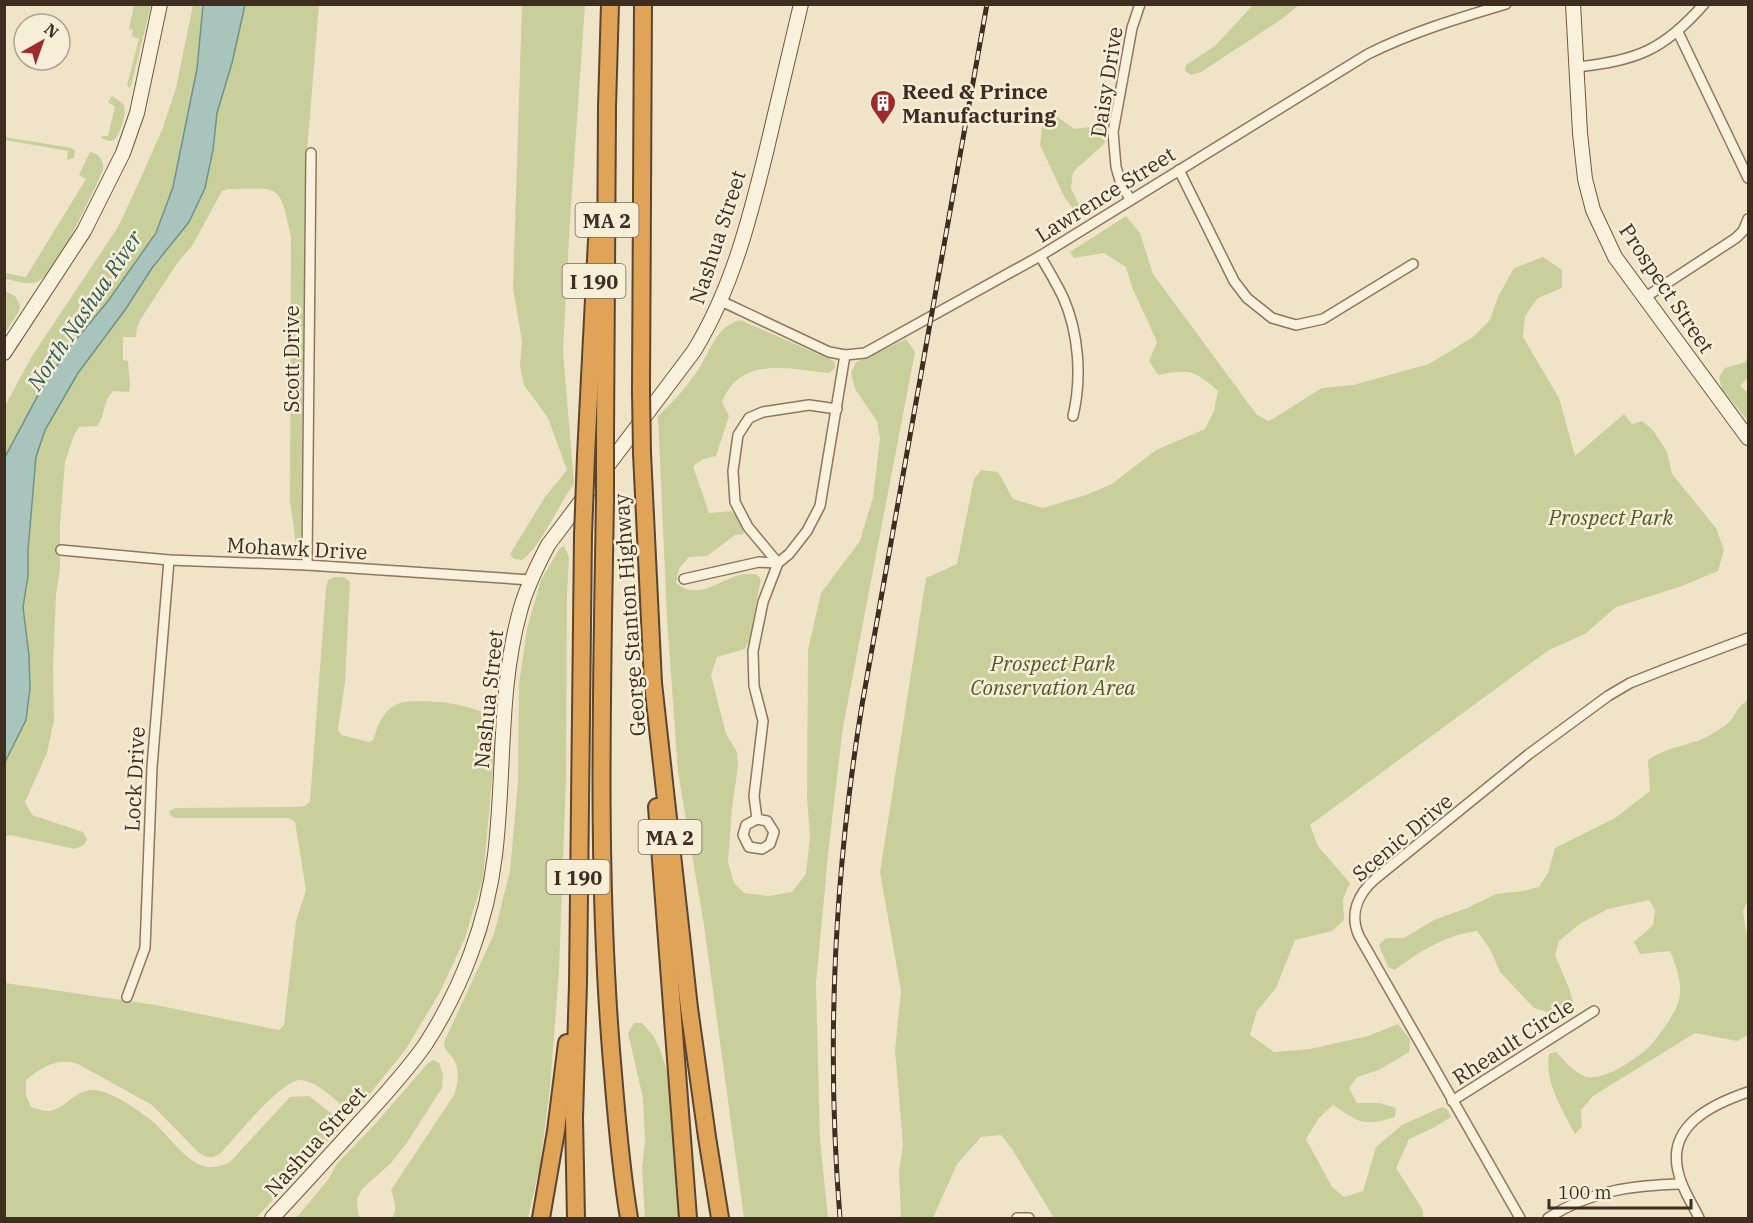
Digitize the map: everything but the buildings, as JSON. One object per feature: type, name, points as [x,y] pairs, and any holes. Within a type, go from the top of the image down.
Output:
[{"type":"highway","name":"George Stanton Highway","points":[[610,4],[607,107],[601,865],[609,1038],[618,1138],[629,1218]]},
{"type":"highway","name":"George Stanton Highway","points":[[643,4],[641,391],[653,683],[689,1008],[706,1137],[720,1218]]},
{"type":"highway","name":"I 190","points":[[576,1218],[574,1118],[583,535],[595,274],[607,107]]},
{"type":"highway","points":[[653,683],[657,817],[688,1218]]},
{"type":"highway","points":[[541,1218],[556,1131],[578,946]]},
{"type":"main road","points":[[4,353],[84,231],[123,153],[136,113],[160,4]]},
{"type":"main road","name":"Nashua Street","points":[[272,1218],[381,1099],[414,1059],[440,1019],[462,978],[483,915],[495,856],[507,682],[520,610],[548,545],[694,351],[721,301],[733,270],[755,196],[801,4]]},
{"type":"main road","name":"Prospect Street","points":[[1573,4],[1581,145],[1593,210],[1615,257],[1749,438]]},
{"type":"street","name":"Daisy Drive","points":[[1130,199],[1121,184],[1116,167],[1113,132],[1132,28],[1140,4]]},
{"type":"street","name":"Lawrence Street","points":[[721,301],[817,348],[845,355],[865,353],[1040,256],[1368,54],[1394,41],[1432,27],[1506,4]]},
{"type":"street","points":[[1576,67],[1611,63],[1636,56],[1653,48],[1678,32],[1704,4]]},
{"type":"street","points":[[1678,32],[1749,178]]},
{"type":"street","name":"Scott Drive","points":[[308,565],[311,153]]},
{"type":"street","points":[[1179,170],[1234,281],[1247,298],[1272,318],[1296,325],[1323,319],[1413,264]]},
{"type":"street","points":[[1644,298],[1736,238],[1743,231],[1749,219]]},
{"type":"street","points":[[1040,256],[1063,297],[1071,320],[1078,370],[1078,396],[1073,416]]},
{"type":"street","points":[[757,819],[754,796],[763,720],[754,686],[753,651],[763,602],[778,563],[789,554],[807,531],[820,506],[845,355]]},
{"type":"street","points":[[778,563],[748,527],[735,502],[733,471],[738,435],[749,418],[763,411],[809,405],[837,409]]},
{"type":"street","name":"Mohawk Drive","points":[[61,550],[169,560],[308,565],[531,580]]},
{"type":"street","name":"Lock Drive","points":[[127,997],[145,948],[152,767],[169,560]]},
{"type":"street","points":[[684,579],[759,562],[778,563]]},
{"type":"street","name":"Scenic Drive","points":[[1520,1218],[1357,932],[1355,910],[1361,893],[1375,879],[1529,754],[1608,696],[1630,683],[1749,638]]},
{"type":"street","name":"Rheault Circle","points":[[1452,1101],[1594,1011]]},
{"type":"street","points":[[1699,1218],[1677,1170],[1677,1146],[1686,1128],[1701,1114],[1749,1092]]},
{"type":"street","points":[[1548,1218],[1573,1203],[1589,1197],[1646,1186],[1682,1184]]},
{"type":"street","points":[[1017,1218],[1029,1218]]},
{"type":"green space","points":[[1254,4],[1299,5],[1282,19],[1201,72],[1191,75],[1185,71],[1186,65],[1215,46]]},
{"type":"green space","points":[[134,5],[151,5],[129,88],[127,85],[139,39],[132,37],[133,30],[129,29]]},
{"type":"green space","points":[[193,5],[203,5],[197,69],[173,187],[156,233],[43,386],[5,457],[5,406],[32,356],[118,227],[162,130],[176,88]]},
{"type":"green space","points":[[245,5],[319,5],[305,175],[301,545],[299,547],[296,544],[290,501],[291,237],[284,207],[275,192],[259,188],[228,189],[222,191],[192,246],[178,262],[142,317],[137,327],[136,337],[123,337],[123,360],[128,361],[129,392],[113,391],[97,426],[79,427],[65,462],[53,665],[54,720],[47,753],[25,802],[32,815],[83,832],[87,839],[84,845],[75,849],[10,835],[5,837],[4,762],[26,720],[30,688],[29,655],[23,607],[28,576],[36,457],[45,430],[78,373],[125,310],[152,268],[189,222],[205,188],[213,150],[217,113],[232,63]]},
{"type":"green space","points":[[522,5],[585,5],[563,351],[574,484],[537,544],[522,560],[514,559],[510,554],[545,497],[567,470],[548,418],[524,385],[520,366],[522,341],[513,288]]},
{"type":"green space","points":[[112,96],[123,104],[125,113],[117,136],[110,141],[101,138],[108,136],[115,107],[108,102]]},
{"type":"green space","points":[[1055,115],[1074,129],[1102,127],[1105,143],[1073,172],[1071,188],[1082,211],[1077,214],[1065,198],[1040,145],[1042,126]]},
{"type":"green space","points":[[4,137],[72,148],[75,151],[74,158],[67,160],[68,151],[5,140]]},
{"type":"green space","points":[[90,152],[101,158],[103,170],[54,265],[37,282],[25,283],[5,279],[5,273],[26,277],[86,179],[79,175]]},
{"type":"green space","points":[[1126,216],[1140,233],[1153,274],[1257,415],[1269,421],[1322,388],[1353,385],[1429,364],[1473,337],[1490,320],[1498,297],[1514,268],[1543,257],[1562,270],[1562,288],[1538,298],[1525,316],[1523,337],[1559,398],[1575,456],[1624,414],[1632,424],[1642,421],[1653,430],[1667,452],[1672,474],[1716,528],[1724,550],[1718,571],[1682,586],[1616,607],[1585,634],[1549,650],[1310,825],[1318,846],[1350,883],[1343,899],[1344,920],[1332,931],[1295,940],[1276,988],[1257,1011],[1250,1035],[1274,1052],[1310,1049],[1368,1036],[1398,1024],[1410,1039],[1409,1052],[1379,1070],[1357,1077],[1349,1088],[1357,1103],[1380,1103],[1396,1108],[1395,1117],[1376,1122],[1362,1122],[1333,1105],[1319,1118],[1306,1139],[1332,1187],[1344,1197],[1363,1191],[1376,1147],[1402,1125],[1442,1107],[1448,1110],[1451,1117],[1409,1139],[1396,1168],[1423,1210],[1423,1218],[1054,1218],[1001,1135],[981,1137],[957,1164],[933,1218],[901,1218],[899,1170],[903,1146],[895,1050],[901,991],[880,872],[926,578],[957,564],[974,479],[981,470],[998,472],[1013,499],[1043,508],[1086,495],[1112,484],[1156,450],[1205,429],[1214,411],[1218,391],[1210,384],[1191,373],[1158,375],[1149,361],[1157,342],[1132,287],[1126,267],[1104,253],[1074,258],[1070,252]]},
{"type":"green space","points":[[5,291],[15,296],[20,305],[19,311],[5,333]]},
{"type":"green space","points":[[740,320],[834,361],[835,368],[829,373],[768,368],[741,377],[730,387],[722,402],[729,416],[716,456],[703,459],[693,466],[709,513],[732,511],[741,523],[744,534],[735,535],[707,556],[689,557],[679,569],[676,583],[684,588],[699,590],[741,575],[756,574],[761,579],[749,640],[745,649],[717,657],[711,675],[726,734],[737,752],[738,767],[728,862],[734,883],[744,893],[768,896],[792,892],[806,874],[810,837],[807,797],[808,650],[821,593],[860,541],[873,497],[880,439],[877,421],[855,389],[851,373],[856,362],[906,339],[915,352],[843,727],[829,845],[816,983],[820,1139],[828,1218],[744,1218],[704,925],[678,772],[667,618],[658,416],[692,379],[719,335],[732,323]]},
{"type":"green space","points":[[1748,356],[1748,377],[1740,386],[1748,393],[1748,421],[1722,389],[1719,377],[1725,368],[1745,362]]},
{"type":"green space","points":[[564,546],[569,557],[566,778],[559,971],[550,1088],[540,1165],[528,1218],[392,1218],[395,1208],[391,1190],[454,1095],[458,1077],[457,1068],[444,1042],[494,934],[510,871],[518,782],[519,684],[527,629],[541,580],[560,548]]},
{"type":"green space","points":[[334,577],[344,577],[350,582],[345,682],[338,730],[341,735],[369,742],[373,740],[387,711],[404,702],[417,701],[450,703],[480,711],[491,717],[497,724],[483,878],[465,938],[440,992],[406,1049],[360,1106],[353,1111],[348,1110],[315,1085],[302,1080],[294,1082],[272,1098],[221,1153],[212,1157],[199,1153],[152,1105],[78,1064],[63,1062],[50,1064],[26,1080],[26,1095],[31,1107],[44,1111],[53,1110],[87,1090],[113,1095],[151,1120],[192,1160],[207,1167],[229,1163],[290,1097],[309,1096],[341,1121],[342,1126],[256,1218],[5,1218],[5,983],[156,1005],[279,1030],[284,1025],[296,921],[306,890],[295,822],[289,818],[175,818],[170,815],[169,811],[175,808],[298,807],[310,802],[326,588],[328,580]]},
{"type":"green space","points":[[1748,700],[1748,901],[1743,911],[1748,945],[1748,1035],[1737,1041],[1695,1033],[1593,1096],[1581,1110],[1582,1127],[1575,1134],[1552,1085],[1549,1075],[1549,1054],[1556,1052],[1566,1063],[1584,1076],[1595,1077],[1612,1072],[1649,1047],[1671,1018],[1679,1000],[1677,968],[1670,951],[1640,954],[1634,942],[1653,925],[1655,910],[1649,900],[1608,909],[1581,923],[1559,941],[1555,955],[1573,1002],[1563,1012],[1551,1013],[1534,1008],[1500,972],[1490,949],[1477,931],[1455,936],[1434,945],[1395,970],[1388,967],[1379,945],[1386,938],[1404,938],[1434,920],[1496,894],[1539,887],[1548,873],[1555,848],[1615,818],[1650,791],[1648,760],[1663,752],[1710,735],[1728,723]]},
{"type":"green space","points":[[634,1023],[642,1023],[652,1034],[664,1060],[676,1128],[683,1218],[645,1218],[642,1168],[645,1141],[643,1098],[628,1033]]},
{"type":"green space","points":[[433,1060],[439,1063],[443,1075],[442,1088],[391,1163],[362,1189],[357,1199],[358,1215],[362,1218],[296,1218],[328,1180],[336,1165]]},
{"type":"water","points":[[203,5],[245,5],[232,63],[217,113],[213,150],[205,188],[189,222],[152,268],[125,310],[78,373],[45,430],[36,457],[28,576],[23,607],[29,655],[30,688],[26,720],[5,762],[5,457],[43,386],[156,233],[173,187],[197,69]]},
{"type":"railway","points":[[840,1218],[833,1025],[839,897],[852,769],[987,4]]},
{"type":"place","name":"Reed & Prince Manufacturing","points":[[883,126]]},
{"type":"water label","name":"North Nashua River","points":[[84,310]]},
{"type":"park label","name":"Prospect Park","points":[[1611,517]]},
{"type":"park label","name":"Prospect Park Conservation Area","points":[[1053,675]]}]
